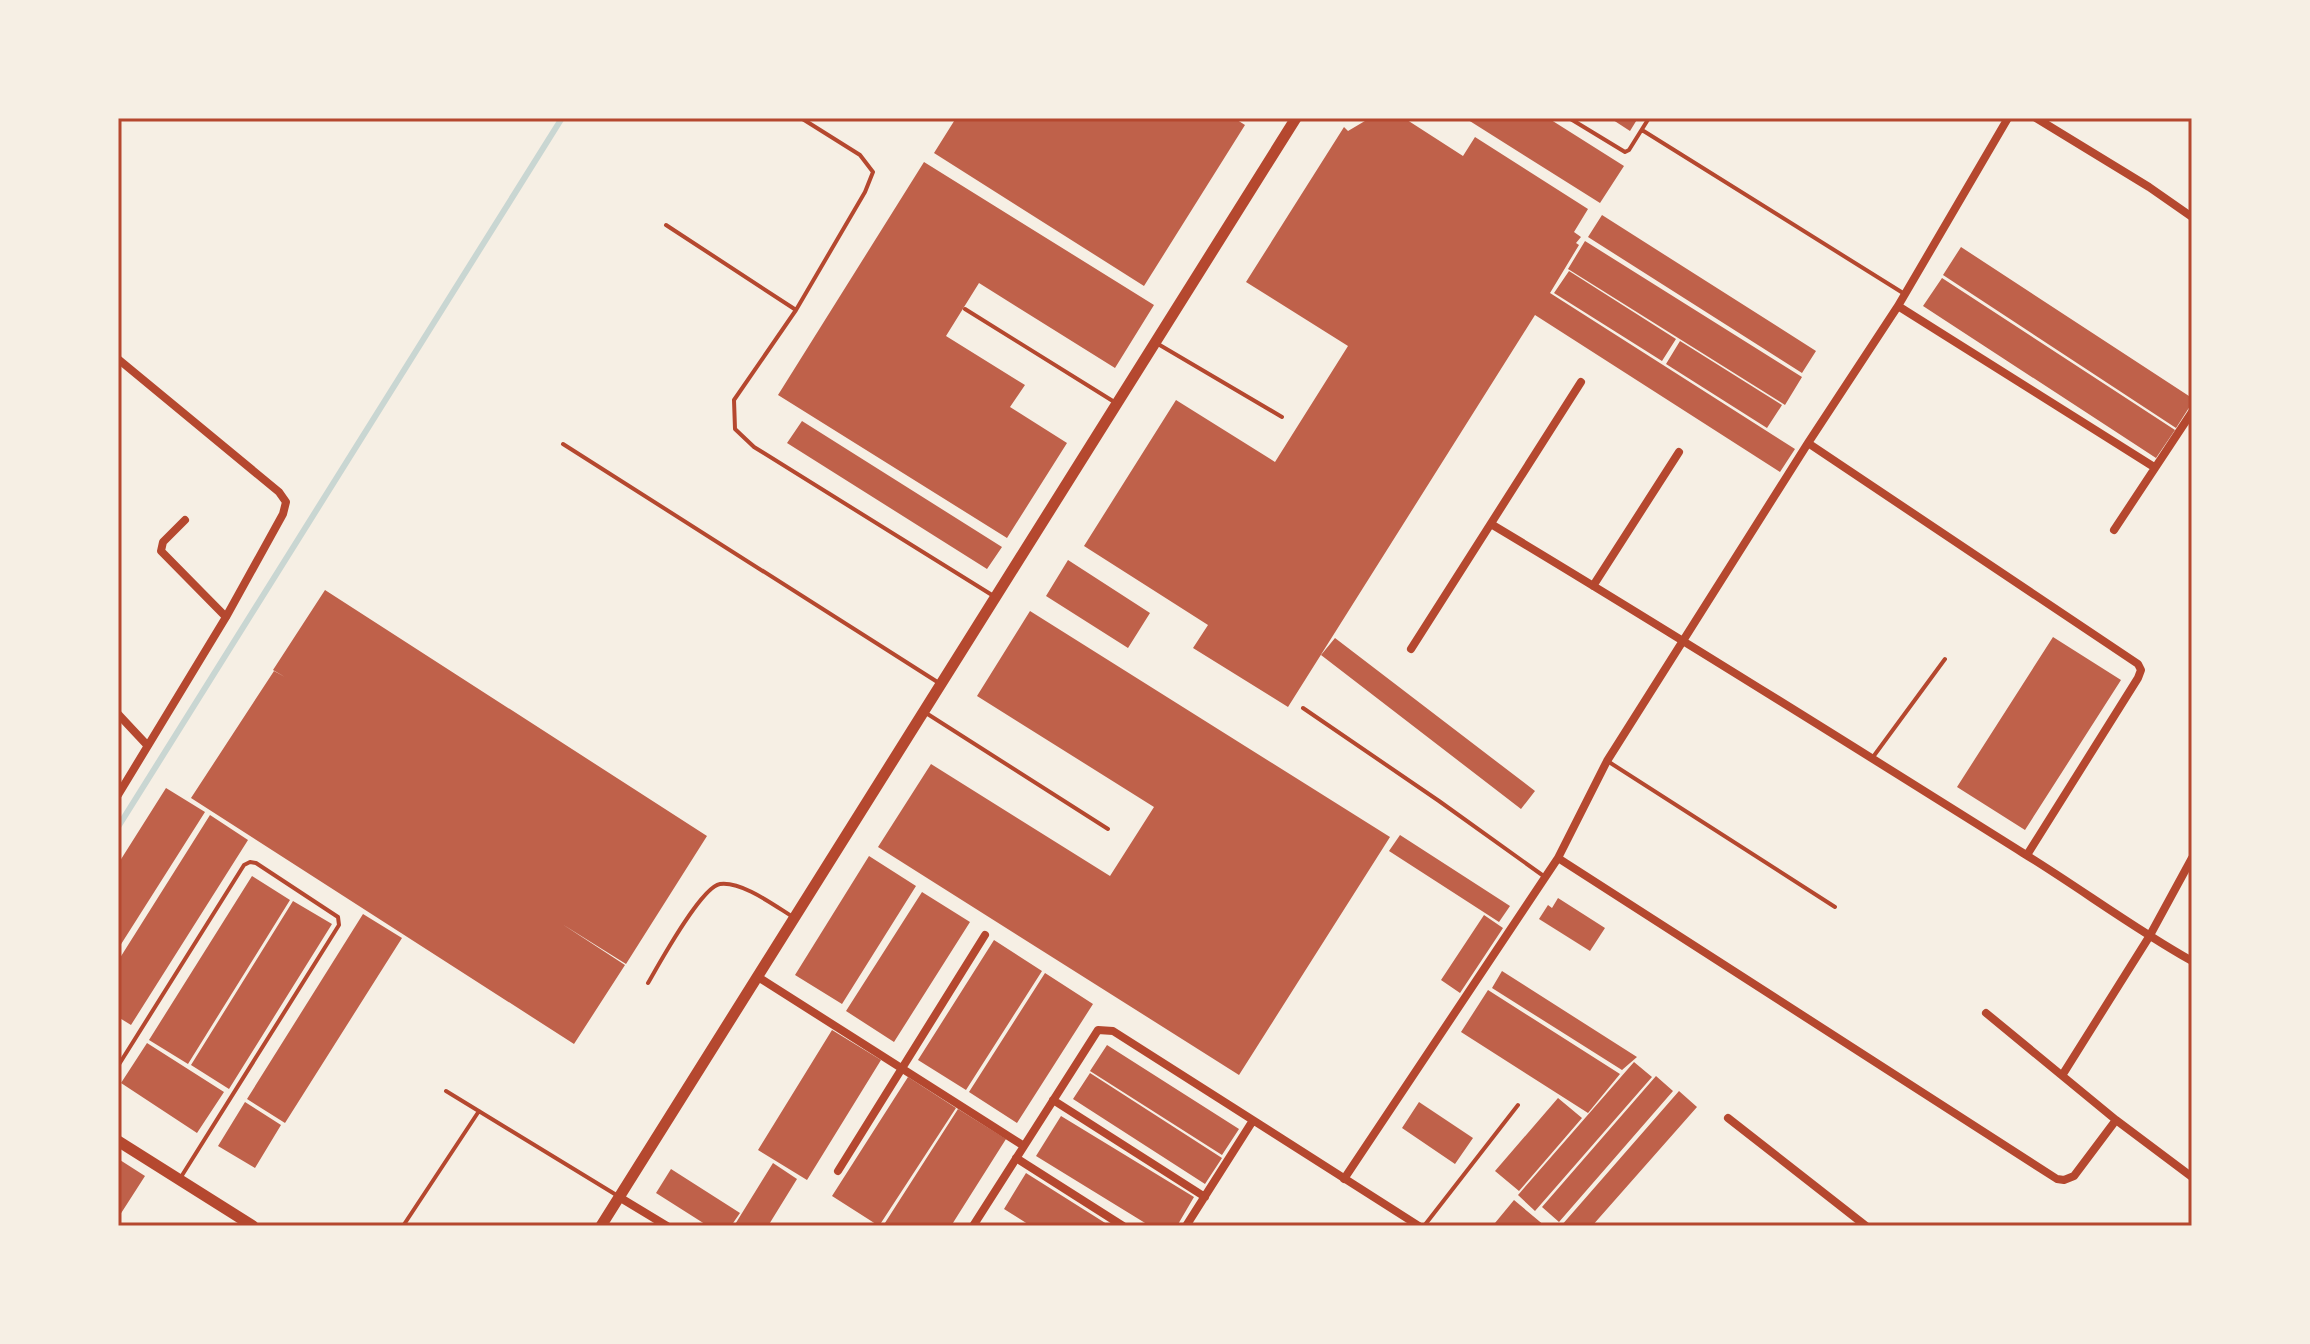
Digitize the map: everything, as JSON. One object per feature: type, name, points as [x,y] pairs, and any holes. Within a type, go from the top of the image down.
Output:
[{"type":"street","points":[[601,1226],[1296,118]]},
{"type":"street","points":[[1344,1179],[1558,858],[1607,761],[1898,306],[2008,118]]},
{"type":"street","points":[[2036,118],[2192,217]]},
{"type":"street","points":[[1898,306],[2154,467]]},
{"type":"street","points":[[118,359],[279,492],[286,502],[283,514],[226,617],[118,795]]},
{"type":"street","points":[[1411,649],[1581,382]]},
{"type":"street","points":[[2114,530],[2192,412]]},
{"type":"street","points":[[1808,443],[2138,664],[2141,670],[2138,678],[2027,855]]},
{"type":"street","points":[[1593,586],[1679,452]]},
{"type":"street","points":[[185,520],[163,542],[161,551],[226,617]]},
{"type":"street","points":[[1491,524],[2027,855],[2149,937],[2192,961]]},
{"type":"street","points":[[118,714],[147,745]]},
{"type":"street","points":[[1558,858],[2057,1179],[2074,1176],[2116,1120]]},
{"type":"street","points":[[2063,1074],[2149,937],[2192,858]]},
{"type":"street","points":[[838,1171],[985,935]]},
{"type":"street","points":[[758,977],[1024,1146]]},
{"type":"street","points":[[1986,1013],[2116,1120],[2192,1177]]},
{"type":"street","points":[[973,1226],[1098,1030],[1113,1031],[1252,1122],[1422,1226]]},
{"type":"street","points":[[1053,1100],[1205,1197]]},
{"type":"street","points":[[1728,1118],[1866,1226]]},
{"type":"street","points":[[1186,1226],[1252,1122]]},
{"type":"street","points":[[118,1141],[253,1226]]},
{"type":"street","points":[[1016,1158],[1123,1226]]},
{"type":"street","points":[[619,1197],[667,1226]]},
{"type":"lane","points":[[801,118],[860,155],[873,172],[865,192],[796,310],[734,400],[735,429],[754,447],[996,598]]},
{"type":"lane","points":[[1569,118],[1625,152],[1649,118]]},
{"type":"lane","points":[[1642,130],[1905,294]]},
{"type":"lane","points":[[666,225],[796,310]]},
{"type":"lane","points":[[965,309],[1118,404]]},
{"type":"lane","points":[[1156,343],[1282,417]]},
{"type":"lane","points":[[563,444],[941,685]]},
{"type":"lane","points":[[1872,759],[1945,659]]},
{"type":"lane","points":[[1303,708],[1545,877]]},
{"type":"lane","points":[[924,712],[1108,829]]},
{"type":"lane","points":[[1607,761],[1835,907]]},
{"type":"lane","points":[[118,1066],[244,865],[256,863],[338,917],[339,925],[180,1179]]},
{"type":"lane","points":[[648,983],[696,906],[711,888],[722,884],[746,889],[794,918]]},
{"type":"lane","points":[[446,1091],[619,1197]]},
{"type":"lane","points":[[1422,1226],[1518,1105]]},
{"type":"lane","points":[[403,1226],[479,1111]]},
{"type":"building","points":[[956,118],[1234,118],[1245,125],[1144,286],[934,153]]},
{"type":"building","points":[[1370,118],[1404,118],[1463,156],[1475,137],[1588,209],[1574,232],[1581,237],[1576,243],[1579,245],[1550,293],[1795,449],[1780,472],[1535,315],[1288,707],[1193,648],[1208,625],[1084,546],[1176,400],[1275,462],[1348,346],[1246,282],[1344,127],[1348,131]]},
{"type":"building","points":[[1465,118],[1548,118],[1624,166],[1600,203]]},
{"type":"building","points":[[1610,118],[1638,118],[1630,131]]},
{"type":"building","points":[[924,162],[1154,305],[1115,368],[979,283],[946,336],[1025,385],[1010,407],[1067,443],[1007,538],[778,395]]},
{"type":"building","points":[[1602,215],[1816,351],[1802,373],[1588,237]]},
{"type":"building","points":[[1585,241],[1802,377],[1785,405],[1568,269]]},
{"type":"building","points":[[1961,247],[2192,398],[2176,428],[1943,275]]},
{"type":"building","points":[[1569,271],[1676,339],[1662,361],[1554,293]]},
{"type":"building","points":[[1942,278],[2175,430],[2156,458],[1923,306]]},
{"type":"building","points":[[1680,341],[1782,405],[1767,428],[1666,364]]},
{"type":"building","points":[[802,421],[1002,547],[987,569],[787,443]]},
{"type":"building","points":[[1068,560],[1150,613],[1128,648],[1046,596]]},
{"type":"building","points":[[325,590],[707,836],[626,964],[562,924],[625,965],[574,1044],[191,798],[274,671],[285,677],[273,670]]},
{"type":"building","points":[[1030,611],[1390,837],[1239,1075],[878,847],[931,764],[1110,876],[1154,807],[977,696]]},
{"type":"building","points":[[2053,637],[2121,680],[2025,830],[1957,787]]},
{"type":"building","points":[[1335,638],[1535,791],[1521,809],[1321,655]]},
{"type":"building","points":[[166,788],[205,812],[118,949],[118,864]]},
{"type":"building","points":[[210,815],[248,840],[131,1025],[118,1017],[118,961]]},
{"type":"building","points":[[1400,835],[1510,906],[1499,922],[1389,851]]},
{"type":"building","points":[[869,856],[916,886],[842,1004],[795,975]]},
{"type":"building","points":[[252,876],[290,900],[188,1064],[149,1040]]},
{"type":"building","points":[[922,892],[970,922],[894,1042],[846,1011]]},
{"type":"building","points":[[1558,898],[1605,928],[1590,951],[1539,919],[1548,905],[1552,908]]},
{"type":"building","points":[[293,901],[332,924],[229,1089],[191,1065]]},
{"type":"building","points":[[363,914],[402,938],[285,1123],[247,1099]]},
{"type":"building","points":[[1484,915],[1503,928],[1460,993],[1441,980]]},
{"type":"building","points":[[994,940],[1042,971],[966,1090],[918,1060]]},
{"type":"building","points":[[1502,971],[1637,1057],[1622,1070],[1492,988]]},
{"type":"building","points":[[1045,973],[1093,1004],[1017,1123],[969,1092]]},
{"type":"building","points":[[1488,990],[1620,1074],[1588,1113],[1461,1032]]},
{"type":"building","points":[[832,1030],[881,1060],[807,1180],[758,1150]]},
{"type":"building","points":[[147,1043],[224,1092],[197,1133],[121,1083]]},
{"type":"building","points":[[1107,1045],[1239,1129],[1222,1155],[1090,1071]]},
{"type":"building","points":[[1634,1062],[1652,1077],[1535,1211],[1518,1195]]},
{"type":"building","points":[[1090,1073],[1222,1158],[1205,1184],[1073,1099]]},
{"type":"building","points":[[1656,1076],[1673,1091],[1559,1222],[1542,1207]]},
{"type":"building","points":[[908,1077],[956,1108],[879,1226],[832,1196]]},
{"type":"building","points":[[1679,1091],[1697,1107],[1592,1226],[1561,1226]]},
{"type":"building","points":[[1558,1098],[1582,1118],[1519,1191],[1495,1171]]},
{"type":"building","points":[[245,1102],[281,1125],[255,1168],[218,1146]]},
{"type":"building","points":[[1419,1102],[1473,1138],[1455,1164],[1402,1128]]},
{"type":"building","points":[[958,1109],[1006,1139],[951,1226],[883,1226]]},
{"type":"building","points":[[1061,1116],[1194,1197],[1177,1226],[1150,1226],[1036,1156]]},
{"type":"building","points":[[120,1160],[145,1176],[118,1218],[118,1163]]},
{"type":"building","points":[[773,1163],[797,1179],[768,1226],[734,1226]]},
{"type":"building","points":[[671,1169],[740,1213],[731,1226],[708,1226],[656,1193]]},
{"type":"building","points":[[1026,1173],[1110,1226],[1031,1226],[1004,1209]]},
{"type":"building","points":[[1514,1200],[1545,1226],[1498,1226],[1495,1223]]},
{"type":"waterway","points":[[118,827],[562,118]]}]
